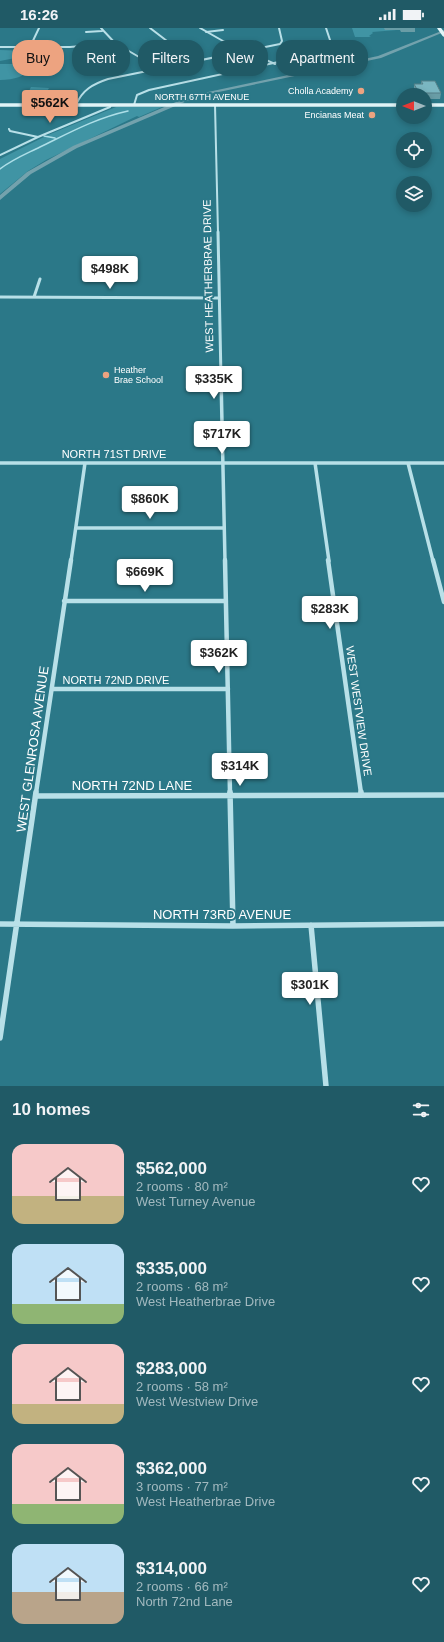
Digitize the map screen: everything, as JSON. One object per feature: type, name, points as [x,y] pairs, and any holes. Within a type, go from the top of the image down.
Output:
[{"type":"main road","points":[[440,29],[444,35]]},
{"type":"main road","name":"NORTH 67TH AVENUE","points":[[0,104],[396,105]]},
{"type":"main road","points":[[432,105],[444,105]]},
{"type":"street","points":[[33,40],[39,28]]},
{"type":"street","points":[[150,28],[166,40]]},
{"type":"street","points":[[200,28],[220,40]]},
{"type":"street","points":[[268,46],[280,44],[282,41],[279,28]]},
{"type":"street","points":[[326,28],[330,40]]},
{"type":"street","points":[[86,32],[101,29],[112,40]]},
{"type":"street","points":[[206,32],[223,30]]},
{"type":"street","points":[[0,47],[12,47]]},
{"type":"street","points":[[204,59],[212,57]]},
{"type":"street","points":[[268,61],[275,64]]},
{"type":"street","points":[[134,105],[137,95],[149,90],[275,64]]},
{"type":"street","points":[[76,105],[83,93],[97,83],[138,72]]},
{"type":"street","points":[[0,156],[38,137],[110,108],[111,105]]},
{"type":"street","name":"WEST HEATHERBRAE DRIVE","points":[[215,105],[233,926]]},
{"type":"street","points":[[9,129],[10,131],[38,137]]},
{"type":"street","points":[[34,297],[40,279]]},
{"type":"street","points":[[0,297],[219,298]]},
{"type":"street","name":"NORTH 71ST DRIVE","points":[[0,463],[444,463]]},
{"type":"street","name":"WEST GLENROSA AVENUE","points":[[0,1038],[85,463]]},
{"type":"street","name":"WEST WESTVIEW DRIVE","points":[[315,463],[361,795]]},
{"type":"street","points":[[408,463],[444,602]]},
{"type":"street","points":[[76,528],[224,528]]},
{"type":"street","points":[[64,601],[226,601]]},
{"type":"street","name":"NORTH 72ND DRIVE","points":[[52,689],[228,689]]},
{"type":"street","name":"NORTH 72ND LANE","points":[[36,796],[444,795]]},
{"type":"street","name":"NORTH 73RD AVENUE","points":[[0,924],[233,926],[444,924]]},
{"type":"street","points":[[311,925],[326,1086]]},
{"type":"shaded area","points":[[352,28],[397,28],[397,30],[372,32],[373,33],[369,36],[371,37],[355,37]]},
{"type":"shaded area","points":[[0,50],[12,50],[12,59],[0,61]]},
{"type":"shaded area","points":[[0,64],[12,64],[12,76],[21,76],[10,79],[0,80]]},
{"type":"shaded area","points":[[31,87],[49,88],[42,101],[24,101]]},
{"type":"shaded area","points":[[116,107],[162,107],[139,117],[137,116],[46,160],[28,171],[0,194],[0,159],[48,135]]},
{"type":"building","points":[[421,81],[435,81],[441,93],[432,93],[432,88],[416,88],[414,84],[423,84]]},
{"type":"waterway","points":[[0,198],[29,173],[75,147],[185,100],[208,93],[379,57],[444,31]]},
{"type":"waterway","points":[[0,169],[10,162],[83,126],[128,111]]},
{"type":"waterway","points":[[44,136],[55,138]]},
{"type":"place","name":"Cholla Academy","points":[[361,91]]},
{"type":"place","name":"Encianas Meat","points":[[372,115]]},
{"type":"place","name":"Heather Brae School","points":[[106,375]]}]
